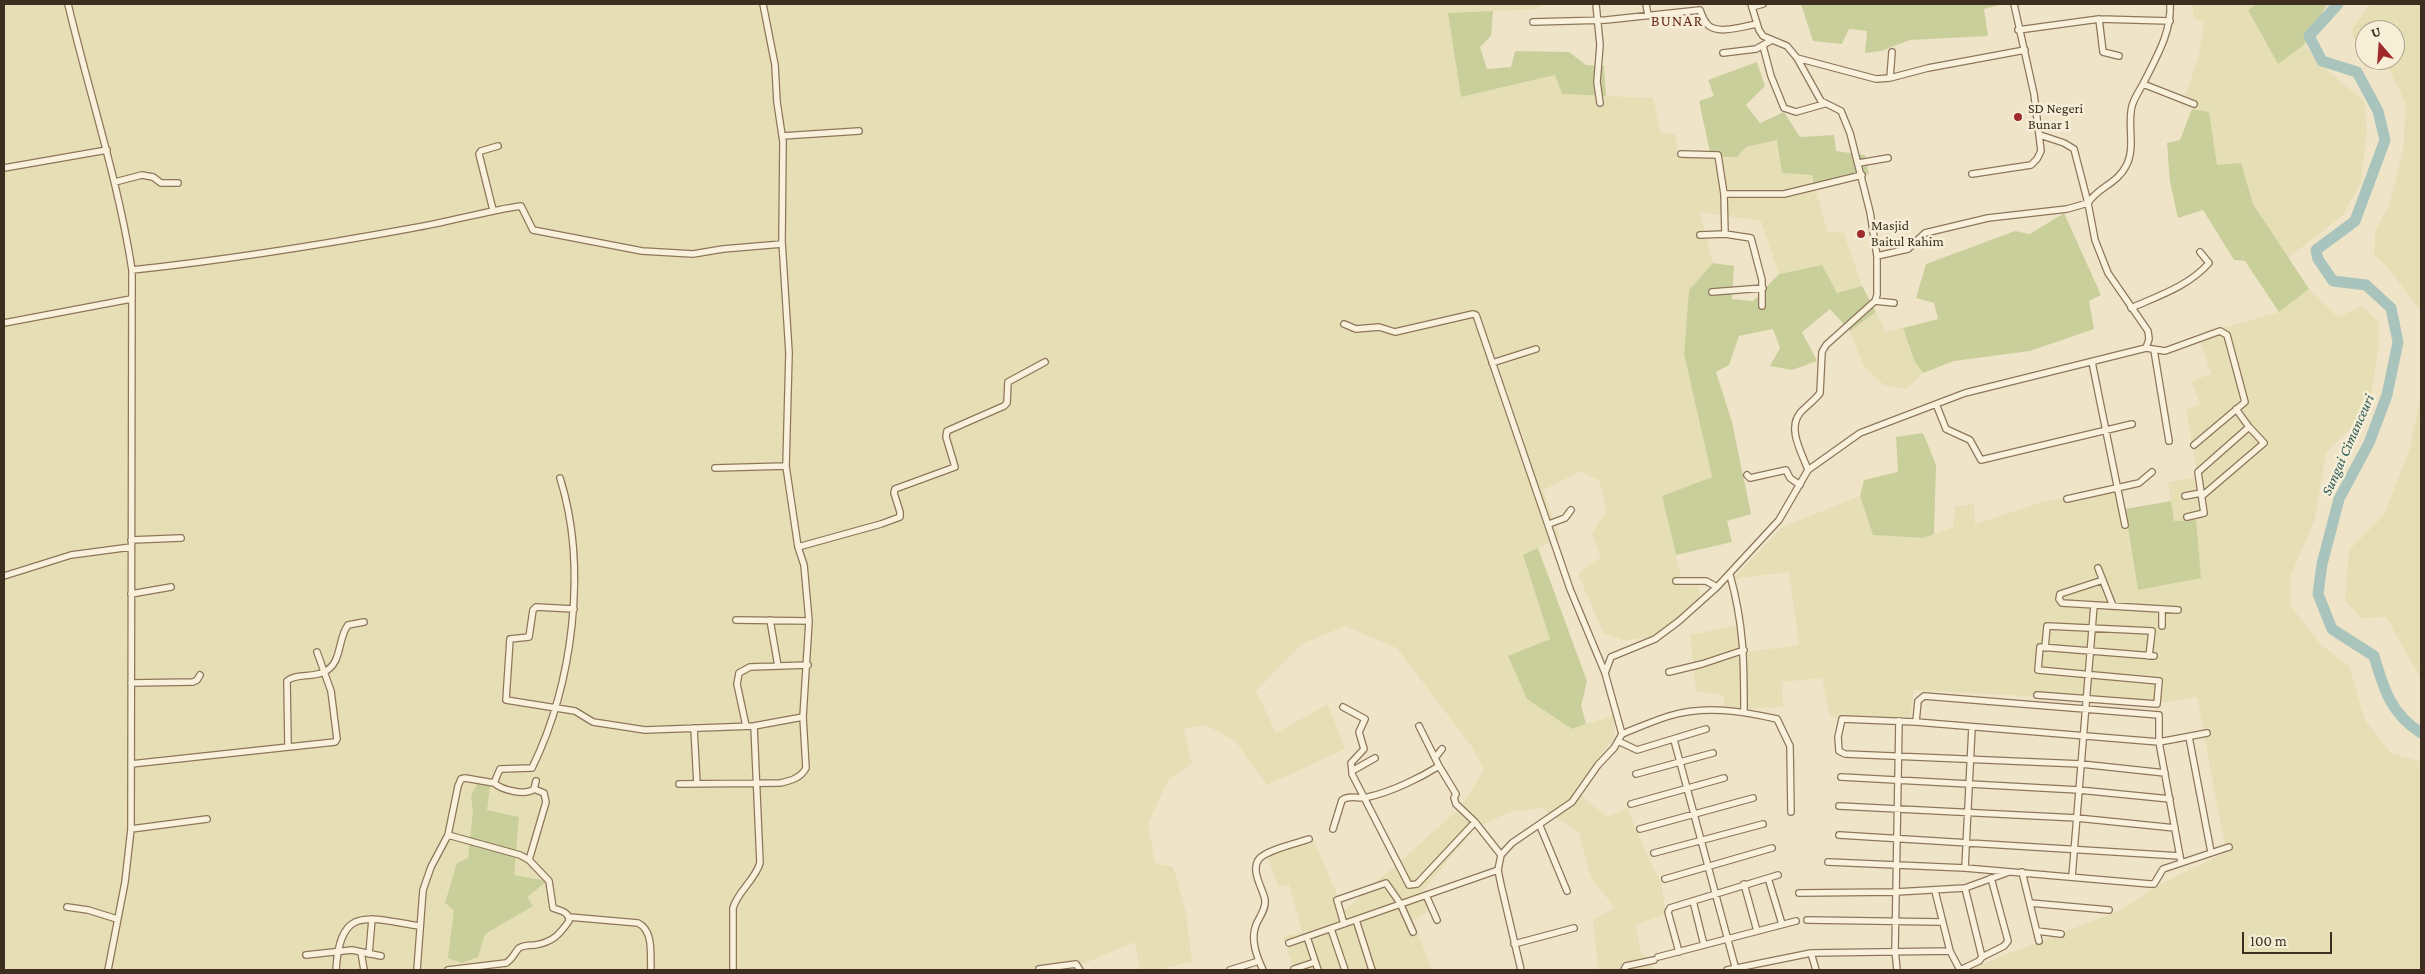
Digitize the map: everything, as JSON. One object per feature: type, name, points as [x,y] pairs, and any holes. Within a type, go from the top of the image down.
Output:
[{"type":"street","points":[[68,4],[115,182],[132,270],[131,829],[125,882],[108,970]]},
{"type":"street","points":[[679,784],[756,784],[789,781],[804,772],[807,763],[803,718],[808,665],[809,621],[804,565],[798,546],[786,466],[789,353],[782,244],[782,136],[777,102],[776,65],[764,4]]},
{"type":"street","points":[[1596,4],[1596,20],[1600,45],[1597,74],[1600,103]]},
{"type":"street","points":[[1646,4],[1648,15]]},
{"type":"street","points":[[1763,4],[1752,5],[1757,24],[1763,36],[1787,46],[1797,58],[1824,104]]},
{"type":"street","points":[[1972,174],[2030,164],[2037,159],[2041,151],[2040,135],[2025,50],[2018,30],[2014,4]]},
{"type":"street","points":[[1877,256],[1908,249],[1925,233],[1988,218],[2067,210],[2088,203],[2093,196],[2113,183],[2127,166],[2132,142],[2132,106],[2164,40],[2170,20],[2170,4]]},
{"type":"street","points":[[1533,22],[1596,20],[1700,7],[1707,24],[1712,28],[1730,29],[1757,24]]},
{"type":"street","points":[[2018,30],[2099,19],[2170,20]]},
{"type":"street","points":[[2099,19],[2103,52],[2119,56]]},
{"type":"street","points":[[1723,53],[1751,50],[1763,46],[1772,40]]},
{"type":"street","points":[[1763,46],[1784,108],[1790,112],[1796,112],[1824,104],[1836,107],[1844,116],[1859,163],[1877,256],[1877,295],[1875,301],[1872,306],[1831,339],[1822,352],[1820,393],[1799,415],[1795,425],[1796,438],[1808,470]]},
{"type":"street","points":[[1797,58],[1876,79],[1890,78],[1928,68],[2025,50]]},
{"type":"street","points":[[1890,78],[1892,52]]},
{"type":"street","points":[[2143,84],[2194,104]]},
{"type":"street","points":[[782,136],[859,131]]},
{"type":"street","points":[[2040,135],[2064,142],[2074,149],[2088,203],[2094,240],[2108,274],[2149,334],[2146,348]]},
{"type":"street","points":[[493,210],[479,154],[481,151],[498,146]]},
{"type":"street","points":[[4,168],[107,150]]},
{"type":"street","points":[[1680,154],[1718,154],[1724,194],[1724,234]]},
{"type":"street","points":[[1859,163],[1888,158]]},
{"type":"street","points":[[115,182],[142,174],[153,177],[161,183],[178,183]]},
{"type":"street","points":[[1724,194],[1784,194],[1862,176]]},
{"type":"street","points":[[132,270],[232,259],[422,226],[493,210],[521,206],[533,230],[642,251],[693,254],[782,244]]},
{"type":"street","points":[[1700,236],[1724,234],[1751,238],[1763,288],[1762,306]]},
{"type":"street","points":[[2131,308],[2189,281],[2198,274],[2209,263],[2200,252]]},
{"type":"street","points":[[1712,292],[1763,288]]},
{"type":"street","points":[[4,323],[131,299]]},
{"type":"street","points":[[1875,301],[1894,303]]},
{"type":"street","points":[[1344,324],[1357,330],[1379,327],[1395,332],[1474,314],[1477,316],[1570,589],[1605,672],[1622,734]]},
{"type":"street","points":[[1605,672],[1610,657],[1655,639],[1679,621],[1730,575],[1779,520],[1808,470],[1866,429],[1965,393],[2146,348],[2165,351],[2220,331],[2227,335],[2245,402],[2194,444]]},
{"type":"street","points":[[1492,363],[1536,349]]},
{"type":"street","points":[[2154,350],[2169,441]]},
{"type":"street","points":[[798,546],[881,524],[900,517],[894,492],[895,489],[955,467],[946,437],[947,430],[1004,406],[1007,402],[1008,382],[1045,362]]},
{"type":"street","points":[[2092,362],[2125,525]]},
{"type":"street","points":[[1936,404],[1946,429],[1970,440],[1981,460],[2132,424]]},
{"type":"street","points":[[2185,496],[2201,494],[2264,443],[2236,410]]},
{"type":"street","points":[[2187,517],[2204,513],[2198,472],[2249,427]]},
{"type":"street","points":[[715,468],[786,466]]},
{"type":"street","points":[[1747,475],[1750,478],[1786,470],[1792,480],[1800,485]]},
{"type":"street","points":[[2067,499],[2142,482],[2152,472]]},
{"type":"street","points":[[494,783],[500,769],[532,768],[554,707],[571,639],[575,565],[569,508],[560,478]]},
{"type":"street","points":[[1549,524],[1565,518],[1571,510]]},
{"type":"street","points":[[131,540],[181,538]]},
{"type":"street","points":[[4,576],[71,555],[131,548]]},
{"type":"street","points":[[2098,568],[2113,606]]},
{"type":"street","points":[[1730,575],[1742,620],[1744,712]]},
{"type":"street","points":[[2103,580],[2058,596],[2062,604],[2094,604],[2178,610]]},
{"type":"street","points":[[1676,581],[1706,581],[1717,587]]},
{"type":"street","points":[[131,594],[171,587]]},
{"type":"street","points":[[2072,876],[2094,604]]},
{"type":"street","points":[[574,609],[536,607],[533,610],[529,637],[510,639],[506,700],[578,712],[593,722],[645,730],[754,726],[803,718]]},
{"type":"street","points":[[2162,609],[2162,626]]},
{"type":"street","points":[[736,620],[809,621]]},
{"type":"street","points":[[770,620],[778,666]]},
{"type":"street","points":[[288,746],[287,681],[292,678],[324,672],[335,662],[340,651],[343,634],[348,626],[364,622]]},
{"type":"street","points":[[2037,695],[2157,704],[2159,681],[2038,670],[2040,647],[2045,648],[2152,656],[2152,631],[2047,626],[2045,648]]},
{"type":"street","points":[[1669,672],[1702,664],[1744,650]]},
{"type":"street","points":[[131,764],[332,742],[337,739],[331,691],[317,652]]},
{"type":"street","points":[[746,726],[741,710],[737,684],[739,673],[750,668],[808,665]]},
{"type":"street","points":[[131,683],[193,682],[197,680],[200,674]]},
{"type":"street","points":[[1916,722],[1918,701],[1924,696],[2159,715],[2159,742],[2181,859]]},
{"type":"street","points":[[1343,707],[1365,718],[1359,732],[1364,749],[1351,763],[1352,771],[1407,882],[1411,886],[1417,884],[1475,822]]},
{"type":"street","points":[[1521,970],[1498,870],[1501,855],[1512,843],[1540,826],[1572,802],[1622,734],[1668,716],[1687,711],[1744,712],[1779,721],[1790,746],[1791,812]]},
{"type":"street","points":[[2165,773],[2081,764],[1845,754],[1839,751],[1837,745],[1842,719],[1916,722],[2159,742],[2207,733]]},
{"type":"street","points":[[1897,970],[1895,921],[1899,721]]},
{"type":"street","points":[[733,970],[733,908],[736,899],[758,870],[760,863],[754,726]]},
{"type":"street","points":[[1418,726],[1456,794],[1454,798],[1456,804],[1475,822],[1501,855]]},
{"type":"street","points":[[1965,868],[1972,727]]},
{"type":"street","points":[[694,728],[697,784]]},
{"type":"street","points":[[1618,741],[1637,750],[1706,729]]},
{"type":"street","points":[[2188,737],[2211,852]]},
{"type":"street","points":[[1674,740],[1701,841],[1710,866],[1736,969]]},
{"type":"street","points":[[1435,758],[1442,749]]},
{"type":"street","points":[[1636,774],[1713,754]]},
{"type":"street","points":[[1352,771],[1375,758]]},
{"type":"street","points":[[1333,828],[1342,800],[1349,796],[1365,798],[1425,775],[1439,766]]},
{"type":"street","points":[[1840,777],[2079,790],[2170,799]]},
{"type":"street","points":[[417,970],[423,890],[431,867],[448,835],[458,786],[461,780],[465,778],[494,783],[508,790],[528,792],[534,788],[536,781]]},
{"type":"street","points":[[1631,804],[1724,778]]},
{"type":"street","points":[[529,860],[546,802],[544,793],[534,788]]},
{"type":"street","points":[[1640,829],[1753,798]]},
{"type":"street","points":[[1839,806],[2077,818],[2175,828]]},
{"type":"street","points":[[131,829],[207,819]]},
{"type":"street","points":[[1654,853],[1763,824]]},
{"type":"street","points":[[1540,826],[1567,892]]},
{"type":"street","points":[[448,835],[520,854],[529,860],[549,881],[553,908],[564,911],[569,917],[629,922],[644,926],[649,936],[651,970]]},
{"type":"street","points":[[1839,835],[2074,849],[2181,859]]},
{"type":"street","points":[[1263,970],[1254,948],[1255,926],[1263,913],[1265,901],[1256,870],[1258,860],[1266,854],[1309,839]]},
{"type":"street","points":[[1828,862],[2010,871],[2154,884],[2163,869],[2181,859],[2229,847]]},
{"type":"street","points":[[1664,879],[1772,848]]},
{"type":"street","points":[[1289,943],[1498,870]]},
{"type":"street","points":[[1799,893],[1896,892],[1964,888],[2010,871]]},
{"type":"street","points":[[2022,872],[2039,941]]},
{"type":"street","points":[[1679,952],[1668,912],[1671,907],[1778,875]]},
{"type":"street","points":[[1768,878],[1782,924]]},
{"type":"street","points":[[1935,890],[1941,922],[1950,951],[1960,970],[1979,961],[1982,957],[2008,942],[1991,878]]},
{"type":"street","points":[[1344,924],[1337,900],[1386,883],[1400,904],[1413,932]]},
{"type":"street","points":[[1744,884],[1757,931]]},
{"type":"street","points":[[1964,888],[1982,957]]},
{"type":"street","points":[[1426,895],[1437,920]]},
{"type":"street","points":[[1693,901],[1704,945]]},
{"type":"street","points":[[2030,903],[2110,910]]},
{"type":"street","points":[[67,907],[88,910],[117,919]]},
{"type":"street","points":[[448,970],[506,963],[511,960],[519,948],[548,943],[556,938],[569,921],[569,917]]},
{"type":"street","points":[[336,970],[338,952],[351,923],[361,919],[372,919],[420,926]]},
{"type":"street","points":[[369,954],[372,919]]},
{"type":"street","points":[[1356,920],[1372,970]]},
{"type":"street","points":[[1807,920],[1941,922]]},
{"type":"street","points":[[1624,970],[1626,966],[1796,921]]},
{"type":"street","points":[[1514,944],[1574,928]]},
{"type":"street","points":[[1332,929],[1345,970]]},
{"type":"street","points":[[2037,931],[2061,934]]},
{"type":"street","points":[[1308,937],[1318,970]]},
{"type":"street","points":[[306,955],[352,950],[381,956]]},
{"type":"street","points":[[1728,970],[1811,953],[1895,950],[1950,951]]},
{"type":"street","points":[[361,952],[364,970]]},
{"type":"street","points":[[1811,953],[1816,970]]},
{"type":"street","points":[[1230,970],[1259,960]]},
{"type":"street","points":[[1294,968],[1315,962]]},
{"type":"street","points":[[1038,970],[1076,964],[1080,970]]},
{"type":"shaded area","points":[[4,4],[1545,4],[1536,9],[1448,13],[1461,97],[1555,75],[1562,94],[1653,98],[1661,133],[1675,134],[1680,158],[1737,157],[1746,147],[1777,140],[1812,175],[1827,233],[1843,231],[1862,286],[1837,293],[1822,265],[1779,274],[1761,221],[1700,212],[1713,263],[1689,290],[1684,354],[1712,477],[1662,496],[1683,587],[1697,584],[1701,603],[1672,625],[1649,638],[1623,640],[1604,634],[1578,574],[1601,557],[1592,533],[1607,510],[1599,481],[1581,471],[1543,490],[1560,537],[1523,555],[1550,639],[1508,656],[1571,729],[1615,715],[1614,738],[1575,790],[1607,817],[1627,808],[1661,882],[1666,914],[1635,925],[1641,951],[1655,970],[1598,970],[1593,920],[1615,908],[1591,878],[1579,832],[1542,808],[1510,812],[1475,828],[1423,891],[1432,908],[1413,921],[1432,970],[1294,970],[1283,937],[1302,932],[1289,884],[1278,887],[1267,855],[1312,836],[1344,911],[1459,809],[1484,770],[1472,747],[1397,648],[1345,626],[1302,644],[1256,691],[1276,733],[1328,704],[1345,749],[1267,785],[1236,742],[1206,725],[1184,729],[1192,763],[1168,780],[1148,824],[1155,863],[1173,867],[1186,912],[1192,961],[1159,970],[1140,970],[1135,942],[1083,964],[1021,970],[4,970]]},
{"type":"shaded area","points":[[2192,4],[2256,4],[2248,10],[2278,64],[2304,45],[2323,67],[2364,101],[2367,130],[2361,183],[2342,216],[2288,258],[2253,204],[2241,164],[2217,165],[2209,113],[2182,105],[2199,55],[2204,22],[2194,19]]},
{"type":"shaded area","points":[[2370,4],[2421,4],[2421,312],[2389,269],[2374,255],[2375,231],[2389,206],[2404,146],[2405,102],[2389,70],[2405,70],[2405,20],[2358,20]]},
{"type":"shaded area","points":[[2355,25],[2355,41],[2351,30]]},
{"type":"shaded area","points":[[2309,289],[2338,317],[2362,306],[2379,322],[2378,350],[2369,410],[2326,453],[2315,519],[2290,577],[2291,606],[2321,645],[2349,666],[2365,720],[2391,753],[2421,762],[2421,970],[1966,970],[2121,910],[2157,886],[2226,852],[2197,697],[2160,703],[1914,690],[1910,717],[1839,719],[1830,716],[1822,678],[1782,682],[1783,707],[1725,710],[1723,695],[1696,691],[1690,635],[1743,624],[1747,652],[1799,645],[1789,572],[1733,579],[1782,527],[1860,496],[1873,535],[1923,538],[1953,527],[1955,507],[1974,504],[1975,524],[2043,502],[2121,487],[2138,589],[2196,520],[2174,521],[2168,482],[2198,477],[2186,410],[2200,404],[2191,381],[2211,374],[2198,335],[2279,312]]},
{"type":"shaded area","points":[[1876,312],[1886,332],[1903,328],[1915,362],[1923,373],[1906,389],[1884,385],[1863,365],[1850,331]]},
{"type":"shaded area","points":[[2421,394],[2421,679],[2386,617],[2361,618],[2345,600],[2349,550],[2384,515],[2410,448]]},
{"type":"green space","points":[[1801,4],[1999,5],[1984,9],[1988,36],[1910,40],[1881,51],[1865,53],[1867,31],[1849,29],[1842,44],[1813,41]]},
{"type":"green space","points":[[2256,4],[2327,4],[2304,45],[2278,64],[2248,10]]},
{"type":"green space","points":[[1493,11],[1491,36],[1480,47],[1487,69],[1511,67],[1515,51],[1569,52],[1586,65],[1604,66],[1606,96],[1562,94],[1555,75],[1461,97],[1448,13]]},
{"type":"green space","points":[[1757,62],[1765,86],[1746,105],[1760,123],[1784,112],[1800,137],[1834,135],[1836,151],[1865,155],[1869,174],[1815,188],[1812,175],[1782,173],[1777,140],[1746,147],[1737,157],[1711,157],[1699,101],[1714,96],[1708,80]]},
{"type":"green space","points":[[2192,109],[2209,112],[2217,165],[2241,163],[2253,204],[2309,289],[2279,312],[2245,261],[2234,260],[2203,210],[2178,218],[2170,182],[2167,143],[2180,140]]},
{"type":"green space","points":[[2064,213],[2101,295],[2089,301],[2094,329],[2030,351],[1954,361],[1923,373],[1915,362],[1903,328],[1938,319],[1934,303],[1916,298],[1926,264],[2015,231],[2030,234]]},
{"type":"green space","points":[[1713,263],[1734,266],[1732,299],[1753,301],[1779,274],[1822,265],[1837,293],[1862,286],[1876,312],[1850,331],[1830,309],[1802,332],[1817,361],[1792,370],[1770,366],[1780,348],[1773,329],[1739,336],[1729,365],[1716,372],[1732,422],[1751,514],[1727,521],[1732,542],[1676,555],[1662,496],[1712,477],[1684,354],[1689,290]]},
{"type":"green space","points":[[1923,433],[1936,465],[1934,534],[1923,538],[1873,535],[1860,496],[1864,480],[1898,472],[1896,437]]},
{"type":"green space","points":[[2171,501],[2174,521],[2196,520],[2201,578],[2138,590],[2125,509]]},
{"type":"green space","points":[[1538,548],[1587,681],[1581,706],[1586,724],[1572,729],[1527,699],[1508,656],[1550,639],[1523,555]]},
{"type":"green space","points":[[478,783],[490,786],[487,810],[519,817],[514,875],[547,881],[527,897],[533,906],[485,934],[478,957],[462,963],[448,958],[454,910],[445,903],[457,863],[468,858],[473,811],[471,796]]},
{"type":"waterway","name":"Sungai Cimanceuri","points":[[2338,4],[2309,36],[2322,61],[2357,72],[2378,111],[2385,140],[2355,221],[2316,250],[2318,259],[2333,281],[2366,285],[2391,308],[2398,342],[2387,395],[2369,443],[2339,499],[2322,564],[2318,594],[2332,629],[2374,656],[2385,690],[2395,709],[2410,725],[2421,733]]},
{"type":"place","name":"SD Negeri Bunar 1","points":[[2018,117]]},
{"type":"place","name":"Masjid Baitul Rahim","points":[[1861,234]]},
{"type":"district","name":"BUNAR","points":[[1677,21]]}]
